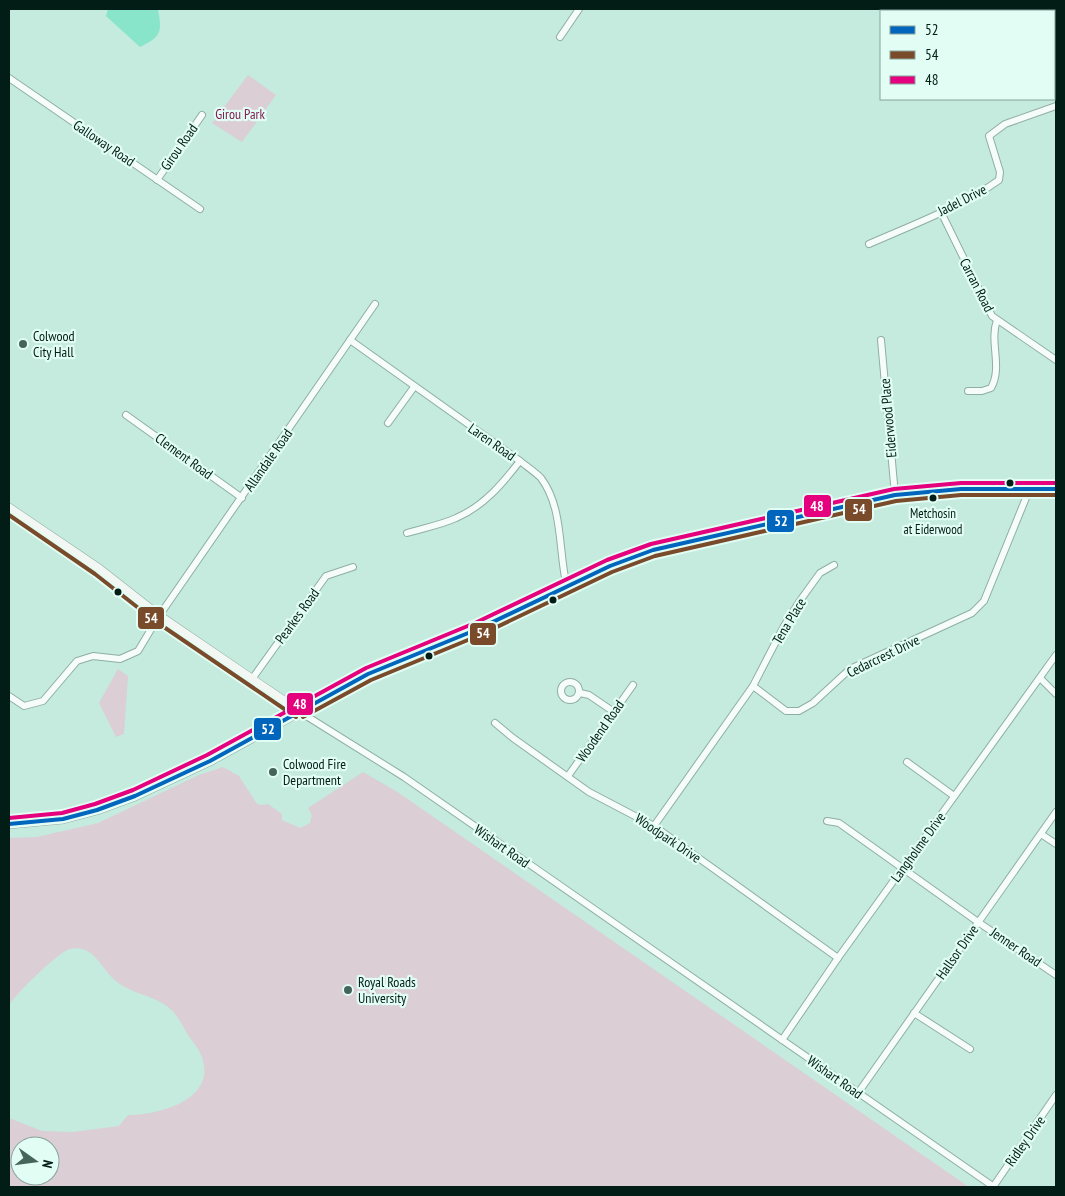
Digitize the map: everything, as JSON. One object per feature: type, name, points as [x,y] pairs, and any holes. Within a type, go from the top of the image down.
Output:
[{"type":"main road","points":[[9,824],[63,818],[97,810],[134,796],[210,761],[368,674],[493,622],[610,566],[653,550],[780,520],[896,496],[961,489],[1056,489]]},
{"type":"main road","name":"Wishart Road","points":[[9,508],[99,569],[159,616],[300,712]]},
{"type":"street","points":[[560,37],[580,9]]},
{"type":"street","name":"Galloway Road","points":[[9,78],[200,209]]},
{"type":"street","name":"Jadel Drive","points":[[869,244],[942,212],[990,187],[998,180],[1000,172],[989,136],[1004,124],[1056,106]]},
{"type":"street","name":"Girou Road","points":[[157,180],[202,115]]},
{"type":"street","name":"Carran Road","points":[[942,212],[992,316],[1056,360]]},
{"type":"street","name":"Allandale Road","points":[[9,696],[24,706],[44,701],[77,661],[93,656],[120,659],[138,651],[159,616],[375,304]]},
{"type":"street","points":[[968,391],[982,391],[991,388],[995,381],[997,372],[994,328],[997,320]]},
{"type":"street","name":"Laren Road","points":[[350,340],[520,461],[540,478],[550,494],[558,518],[562,569],[567,587]]},
{"type":"street","name":"Eiderwood Place","points":[[881,340],[896,496]]},
{"type":"street","points":[[388,423],[414,387]]},
{"type":"street","name":"Clement Road","points":[[126,415],[242,498]]},
{"type":"street","points":[[407,533],[456,518],[476,507],[497,490],[520,461]]},
{"type":"street","name":"Cedarcrest Drive","points":[[754,686],[786,712],[799,711],[813,703],[850,669],[972,613],[984,601],[1030,488]]},
{"type":"street","name":"Tena Place","points":[[754,686],[798,602],[820,573],[834,565]]},
{"type":"street","name":"Pearkes Road","points":[[252,679],[326,576],[353,567]]},
{"type":"street","name":"Langholme Drive","points":[[782,1040],[902,868],[1056,655]]},
{"type":"street","points":[[1040,679],[1056,694]]},
{"type":"street","name":"Woodend Road","points":[[568,776],[633,685]]},
{"type":"street","points":[[654,826],[754,686]]},
{"type":"street","points":[[580,693],[589,695],[614,712]]},
{"type":"street","name":"Wishart Road","points":[[300,712],[404,777],[994,1187]]},
{"type":"street","name":"Woodpark Drive","points":[[495,723],[589,792],[654,826],[838,958]]},
{"type":"street","points":[[907,762],[954,796]]},
{"type":"street","name":"Hallsor Drive","points":[[858,1093],[1056,812]]},
{"type":"street","name":"Jenner Road","points":[[827,821],[838,823],[1056,975]]},
{"type":"street","points":[[1041,834],[1056,844]]},
{"type":"street","points":[[914,1013],[970,1049]]},
{"type":"street","name":"Ridley Drive","points":[[994,1187],[1056,1095]]},
{"type":"green space","name":"Girou Park","points":[[248,75],[276,95],[242,142],[212,123]]},
{"type":"green space","points":[[118,669],[128,676],[124,734],[116,737],[99,703]]},
{"type":"green space","name":"Royal Roads University","points":[[223,767],[239,776],[257,804],[268,804],[282,814],[282,820],[300,828],[310,823],[312,815],[308,808],[363,772],[396,791],[969,1187],[9,1187],[9,1118],[42,1131],[73,1132],[119,1126],[128,1115],[154,1112],[182,1102],[193,1094],[201,1084],[204,1072],[202,1057],[177,1016],[162,1003],[117,982],[97,959],[86,950],[79,948],[70,949],[57,957],[9,1005],[9,838],[37,837],[98,823],[199,775]]},
{"type":"shaded area","points":[[108,9],[158,9],[159,33],[153,40],[140,47],[106,16]]},
{"type":"transit line","name":"48","points":[[9,818],[62,813],[95,804],[133,790],[207,755],[366,668],[475,623],[607,560],[651,544],[894,489],[961,483],[1056,483]]},
{"type":"transit line","name":"52","points":[[9,824],[63,819],[97,810],[135,796],[210,761],[368,674],[478,629],[610,566],[653,550],[895,495],[961,489],[1056,489]]},
{"type":"transit line","name":"54","points":[[303,717],[371,680],[480,635],[612,572],[655,556],[896,501],[961,495],[1056,495]]},
{"type":"transit line","name":"54","points":[[9,515],[95,574],[155,621],[296,717]]},
{"type":"place","name":"Colwood City Hall","points":[[23,344]]},
{"type":"place","name":"Metchosin at Eiderwood","points":[[933,498]]},
{"type":"place","name":"Colwood Fire Department","points":[[273,772]]},
{"type":"place","name":"Royal Roads University","points":[[348,990]]}]
